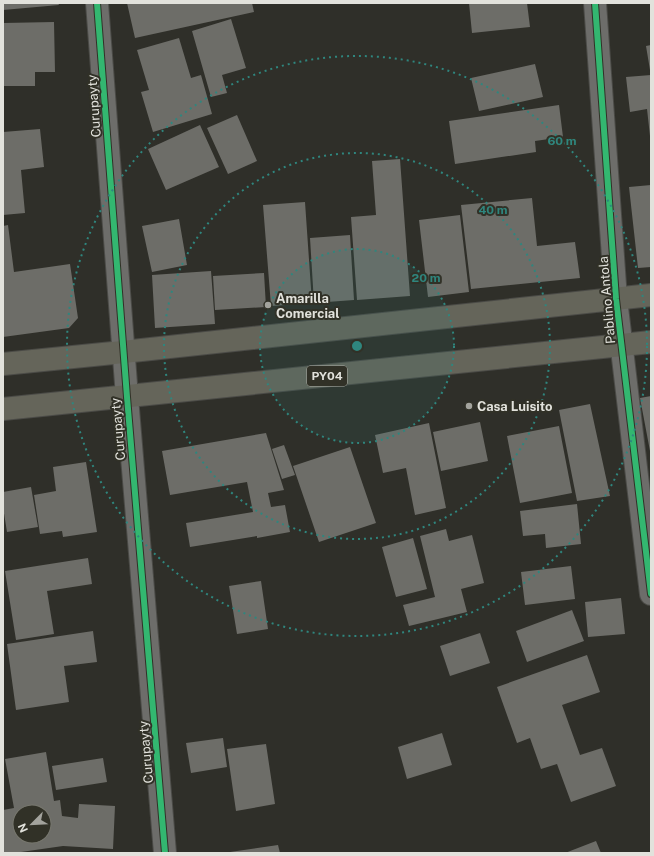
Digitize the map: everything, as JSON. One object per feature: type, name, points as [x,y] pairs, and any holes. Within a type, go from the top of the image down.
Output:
[{"type":"main road","points":[[3,364],[651,295]]},
{"type":"main road","name":"PY04","points":[[3,409],[651,342]]},
{"type":"street","name":"Curupayty","points":[[97,3],[126,397],[166,853]]},
{"type":"street","name":"Pablino Antola","points":[[595,3],[616,299],[651,594]]},
{"type":"building","points":[[3,3],[58,3],[59,5],[3,10]]},
{"type":"building","points":[[127,3],[252,3],[254,12],[135,38]]},
{"type":"building","points":[[469,3],[527,3],[530,27],[472,33]]},
{"type":"building","points":[[231,19],[246,68],[222,75],[227,93],[211,97],[192,31]]},
{"type":"building","points":[[54,22],[55,72],[35,72],[35,86],[3,86],[3,23]]},
{"type":"building","points":[[179,38],[191,78],[201,75],[212,114],[153,132],[141,92],[149,90],[137,50]]},
{"type":"building","points":[[651,45],[651,70],[650,70],[646,46]]},
{"type":"building","points":[[535,64],[543,97],[479,111],[471,78]]},
{"type":"building","points":[[651,75],[650,136],[647,109],[630,112],[626,77]]},
{"type":"building","points":[[559,105],[563,137],[535,141],[536,152],[455,164],[449,121]]},
{"type":"building","points":[[237,115],[257,161],[228,174],[207,128]]},
{"type":"building","points":[[200,125],[219,167],[166,190],[148,149]]},
{"type":"building","points":[[40,129],[44,167],[21,170],[25,213],[3,215],[3,132]]},
{"type":"building","points":[[400,159],[410,296],[357,300],[351,217],[376,215],[372,161]]},
{"type":"building","points":[[651,185],[651,267],[638,268],[629,187]]},
{"type":"building","points":[[532,198],[537,246],[575,242],[580,278],[471,289],[461,205]]},
{"type":"building","points":[[305,202],[312,303],[271,306],[263,205]]},
{"type":"building","points":[[460,215],[469,292],[428,297],[419,220]]},
{"type":"building","points":[[179,219],[187,265],[152,272],[142,226]]},
{"type":"building","points":[[8,225],[14,272],[70,264],[78,318],[69,328],[3,337],[3,226]]},
{"type":"building","points":[[350,235],[354,300],[314,303],[310,238]]},
{"type":"building","points":[[211,271],[215,324],[155,328],[152,275]]},
{"type":"building","points":[[264,273],[266,307],[215,310],[213,276]]},
{"type":"building","points":[[651,396],[651,451],[650,451],[640,398]]},
{"type":"building","points":[[590,404],[610,496],[577,501],[559,410]]},
{"type":"building","points":[[480,422],[488,461],[441,471],[433,432]]},
{"type":"building","points":[[429,423],[446,508],[415,515],[406,468],[383,473],[375,435]]},
{"type":"building","points":[[559,426],[572,493],[520,503],[507,436]]},
{"type":"building","points":[[266,433],[284,490],[268,493],[271,507],[285,505],[290,532],[190,547],[186,523],[253,512],[247,482],[170,495],[162,451]]},
{"type":"building","points":[[284,445],[295,475],[282,479],[272,449]]},
{"type":"building","points":[[350,447],[376,523],[319,542],[293,466]]},
{"type":"building","points":[[86,462],[97,532],[63,537],[62,531],[40,534],[34,495],[56,491],[53,467]]},
{"type":"building","points":[[31,487],[38,527],[7,532],[3,507],[3,492]]},
{"type":"building","points":[[577,504],[581,544],[546,548],[545,534],[523,536],[520,511]]},
{"type":"building","points":[[446,529],[449,541],[472,535],[484,583],[461,589],[467,612],[409,626],[403,605],[435,597],[420,536]]},
{"type":"building","points":[[413,538],[427,589],[396,597],[382,547]]},
{"type":"building","points":[[88,558],[92,584],[47,591],[54,634],[16,640],[5,571]]},
{"type":"building","points":[[571,566],[575,599],[525,605],[521,572]]},
{"type":"building","points":[[261,581],[268,629],[237,634],[229,586]]},
{"type":"building","points":[[621,598],[625,634],[588,637],[585,602]]},
{"type":"building","points":[[572,610],[584,641],[527,662],[516,631]]},
{"type":"building","points":[[93,631],[97,662],[64,666],[69,702],[16,710],[7,644]]},
{"type":"building","points":[[480,633],[490,663],[450,676],[440,646]]},
{"type":"building","points":[[587,655],[600,692],[562,705],[580,755],[602,748],[616,786],[571,802],[557,764],[541,769],[530,738],[517,743],[497,687]]},
{"type":"building","points":[[442,733],[452,765],[407,779],[398,747]]},
{"type":"building","points":[[223,738],[227,767],[191,773],[186,743]]},
{"type":"building","points":[[266,744],[275,804],[236,811],[227,749]]},
{"type":"building","points":[[46,752],[54,801],[60,800],[62,816],[78,818],[79,804],[115,806],[113,849],[63,846],[14,853],[3,853],[3,810],[12,808],[12,844],[52,844],[52,804],[13,804],[5,759]]},
{"type":"building","points":[[103,758],[107,782],[56,790],[52,766]]},
{"type":"building","points":[[596,841],[601,853],[565,853]]},
{"type":"building","points":[[278,845],[280,853],[230,853],[230,852]]},
{"type":"cycle path","points":[[97,3],[127,397],[165,853]]},
{"type":"cycle path","points":[[595,3],[616,299],[651,594]]},
{"type":"place","name":"Amarilla Comercial","points":[[268,305]]},
{"type":"place","name":"Casa Luisito","points":[[469,406]]}]
